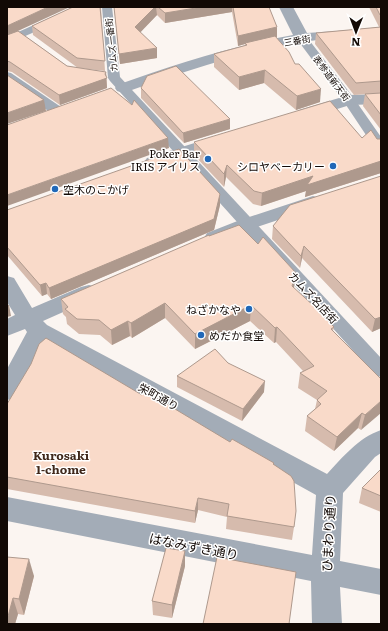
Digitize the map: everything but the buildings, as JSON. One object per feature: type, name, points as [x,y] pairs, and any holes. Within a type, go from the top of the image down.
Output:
[{"type":"street","points":[[7,41],[83,7]]},
{"type":"street","name":"カムズ一番街","points":[[107,7],[118,83]]},
{"type":"street","name":"表参道新天街","points":[[286,7],[302,38],[349,100],[375,140],[381,146]]},
{"type":"street","name":"三番街","points":[[118,83],[302,38],[381,32]]},
{"type":"street","points":[[22,35],[35,44]]},
{"type":"street","points":[[7,76],[59,112]]},
{"type":"street","points":[[99,76],[118,83],[182,151],[246,224]]},
{"type":"street","points":[[109,94],[118,83]]},
{"type":"street","points":[[288,119],[349,100],[381,99]]},
{"type":"street","points":[[44,118],[73,107]]},
{"type":"street","points":[[138,167],[182,151],[235,135]]},
{"type":"street","points":[[195,246],[246,224],[329,197]]},
{"type":"street","name":"カムズ名店街","points":[[246,224],[381,370]]},
{"type":"street","points":[[7,283],[25,326],[7,391]]},
{"type":"street","points":[[25,326],[108,284]]},
{"type":"street","name":"栄町通り","points":[[25,326],[330,489]]},
{"type":"street","name":"ひまわり通り","points":[[327,624],[325,572],[330,489],[366,450],[381,440]]},
{"type":"street","name":"はなみずき通り","points":[[7,508],[381,582]]},
{"type":"place","name":"Poker Bar IRIS アイリス","points":[[208,159]]},
{"type":"place","name":"シロヤベーカリー","points":[[333,166]]},
{"type":"place","name":"空木のこかげ","points":[[55,189]]},
{"type":"place","name":"ねざかなや","points":[[249,309]]},
{"type":"place","name":"めだか食堂","points":[[201,335]]},
{"type":"district","name":"Kurosaki 1-chome","points":[[61,462]]}]
